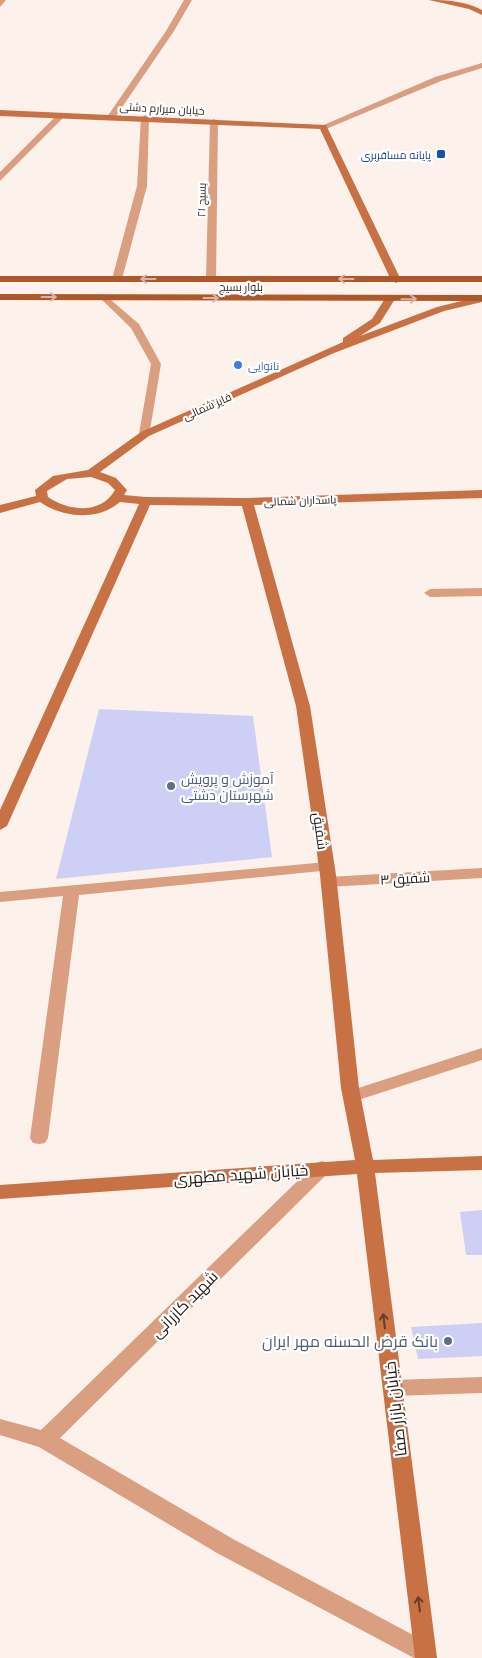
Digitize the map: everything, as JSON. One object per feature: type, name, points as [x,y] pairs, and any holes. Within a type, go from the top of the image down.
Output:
[{"type":"main road","points":[[433,0],[471,7],[482,13]]},
{"type":"main road","name":"خیابان میرارم دشتی","points":[[0,113],[111,116],[323,127]]},
{"type":"main road","points":[[323,127],[396,280],[390,299]]},
{"type":"main road","name":"بلوار بسیج","points":[[0,279],[482,280]]},
{"type":"main road","points":[[19,297],[25,279]]},
{"type":"main road","name":"بلوار بسیج","points":[[0,297],[482,298]]},
{"type":"main road","name":"فایز شمالی","points":[[91,474],[145,434],[330,351],[442,310],[482,298]]},
{"type":"main road","name":"فایز شمالی","points":[[330,351],[376,320],[390,299]]},
{"type":"main road","points":[[74,474],[91,474],[106,476],[116,482],[121,490],[119,498],[103,507],[79,511],[63,510],[49,505],[42,498],[41,490],[47,483],[59,477],[74,474]]},
{"type":"main road","name":"پاسداران شمالی","points":[[119,498],[146,501],[247,502],[482,494]]},
{"type":"main road","points":[[0,509],[42,498]]},
{"type":"main road","points":[[0,826],[146,501]]},
{"type":"main road","name":"شفیق","points":[[247,502],[303,706],[327,874],[352,1096],[365,1166]]},
{"type":"main road","name":"خیابان شهید مطهری","points":[[0,1192],[322,1168],[482,1163]]},
{"type":"main road","name":"خیابان بازار صفا","points":[[365,1166],[425,1655]]},
{"type":"street","points":[[0,5],[2,0]]},
{"type":"street","points":[[111,116],[170,31],[188,0]]},
{"type":"street","points":[[323,127],[438,79],[482,65]]},
{"type":"street","points":[[0,178],[62,115]]},
{"type":"street","points":[[116,279],[142,186],[145,118]]},
{"type":"street","name":"بسیج ۲۱","points":[[211,279],[214,122]]},
{"type":"street","points":[[104,298],[135,326],[156,364],[145,434]]},
{"type":"street","points":[[430,593],[482,592]]},
{"type":"street","name":"شفیق ۳","points":[[0,897],[72,890],[327,874],[482,873]]},
{"type":"street","points":[[39,1138],[72,890]]},
{"type":"street","points":[[352,1096],[482,1054]]},
{"type":"street","name":"شهید کازرانی","points":[[45,1440],[322,1168]]},
{"type":"street","points":[[393,1388],[482,1385]]},
{"type":"street","points":[[0,1427],[45,1440],[226,1546],[425,1655]]},
{"type":"building","name":"آموزش و پرویش شهرستان دشتی","points":[[99,709],[253,716],[272,857],[56,879]]},
{"type":"building","points":[[482,1210],[482,1255],[466,1255],[460,1212]]},
{"type":"building","name":"بانک قرض الحسنه مهر ایران","points":[[482,1323],[482,1356],[418,1359],[411,1327]]},
{"type":"place","name":"پایانه مسافربری","points":[[441,154]]},
{"type":"place","name":"نانوایی","points":[[238,365]]},
{"type":"place","name":"آموزش و پرویش شهرستان دشتی","points":[[171,786]]},
{"type":"place","name":"بانک قرض الحسنه مهر ایران","points":[[448,1341]]}]
